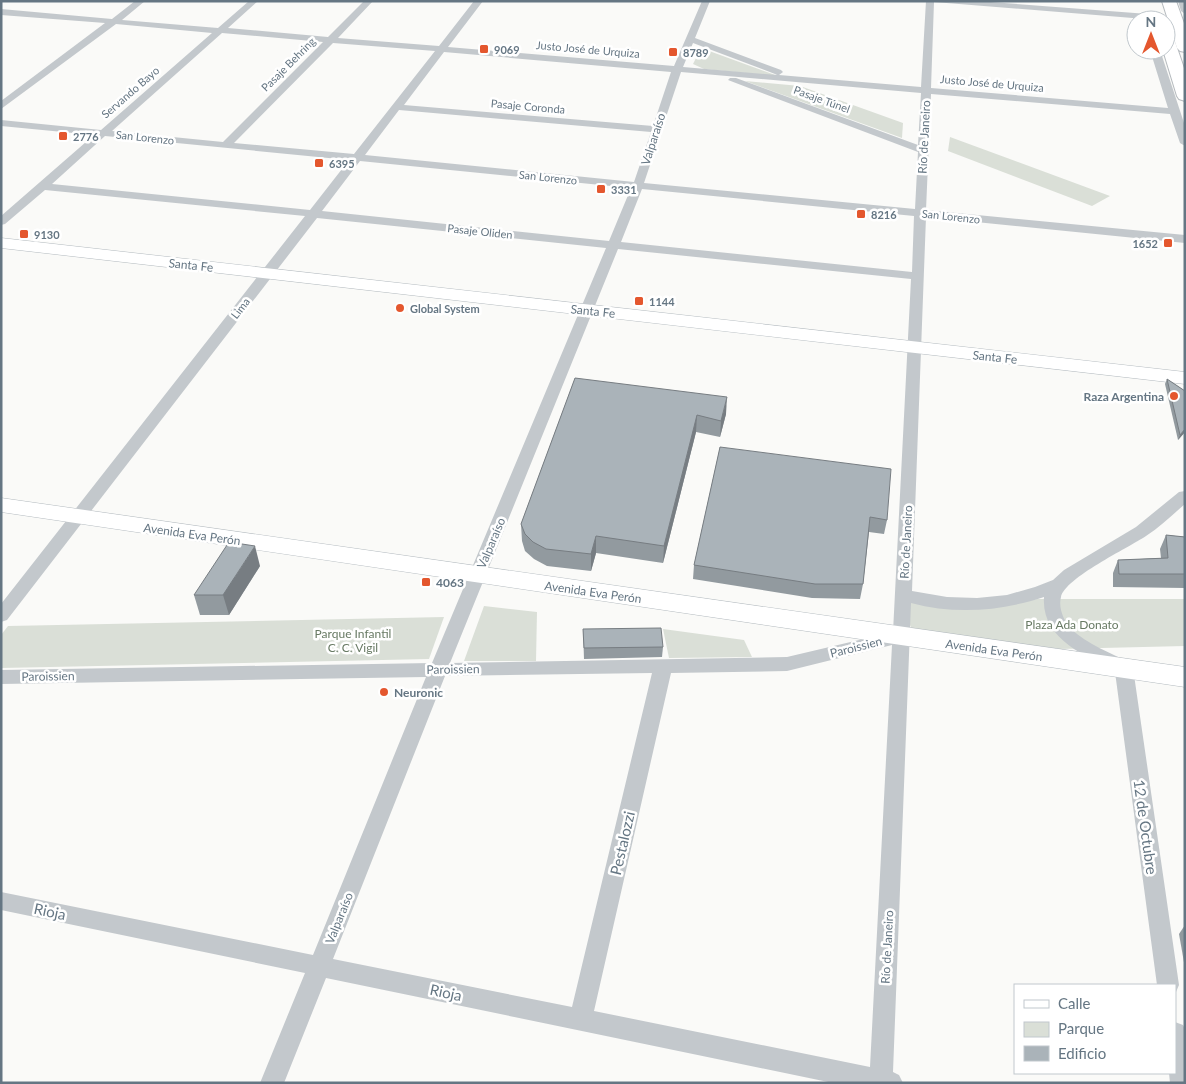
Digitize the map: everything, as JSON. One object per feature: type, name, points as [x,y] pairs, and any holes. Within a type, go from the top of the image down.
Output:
[{"type":"main road","points":[[1169,1],[1185,48]]},
{"type":"main road","points":[[1174,60],[1185,96]]},
{"type":"main road","name":"Santa Fe","points":[[1,243],[1185,378]]},
{"type":"main road","name":"Avenida Eva Perón","points":[[1,505],[1185,677]]},
{"type":"street","points":[[1,106],[141,1]]},
{"type":"street","name":"Servando Bayo","points":[[1,222],[254,1]]},
{"type":"street","name":"Pasaje Behring","points":[[226,145],[369,1]]},
{"type":"street","name":"Lima","points":[[1,616],[76,517],[479,1]]},
{"type":"street","name":"Valparaíso","points":[[272,1083],[438,670],[588,310],[638,185],[677,69],[706,1]]},
{"type":"street","name":"Río de Janeiro","points":[[884,1082],[901,636],[930,1]]},
{"type":"street","points":[[938,1],[1126,10]]},
{"type":"street","points":[[1182,1],[1185,11]]},
{"type":"street","points":[[3,14],[18,5]]},
{"type":"street","name":"Justo José de Urquiza","points":[[3,14],[1173,111]]},
{"type":"street","points":[[690,39],[797,79]]},
{"type":"street","points":[[1158,60],[1185,143]]},
{"type":"street","name":"Pasaje Túnel","points":[[712,72],[923,150]]},
{"type":"street","name":"Pasaje Coronda","points":[[397,107],[657,129]]},
{"type":"street","name":"San Lorenzo","points":[[1,123],[1185,239]]},
{"type":"street","name":"Pasaje Oliden","points":[[43,186],[917,276]]},
{"type":"street","points":[[1124,668],[1065,633],[1055,619],[1052,597],[1059,584],[1070,574],[1142,531],[1185,496]]},
{"type":"street","points":[[903,595],[931,603],[969,605],[1021,598],[1059,584]]},
{"type":"street","name":"Paroissien","points":[[1,677],[788,664],[901,636]]},
{"type":"street","name":"Pestalozzi","points":[[581,1019],[663,666]]},
{"type":"street","name":"12 de Octubre","points":[[1124,668],[1168,984]]},
{"type":"street","name":"Rioja","points":[[1,901],[884,1082]]},
{"type":"street","points":[[1176,1040],[1182,1083]]},
{"type":"green space","points":[[701,48],[778,76],[704,69],[693,64]]},
{"type":"green space","points":[[745,81],[800,86],[903,123],[902,138]]},
{"type":"green space","points":[[950,137],[1110,196],[1092,206],[948,151]]},
{"type":"green space","name":"Plaza Ada Donato","points":[[1038,599],[1185,599],[1185,646],[1060,649],[913,631],[909,623],[908,610],[911,602],[970,608]]},
{"type":"green space","points":[[484,606],[537,612],[536,661],[464,661]]},
{"type":"green space","name":"Parque Infantil C. C. Vigil","points":[[444,617],[429,659],[1,668],[1,635],[8,626]]},
{"type":"green space","points":[[663,629],[744,640],[752,657],[669,658]]},
{"type":"building","points":[[575,378],[727,397],[721,421],[697,415],[664,546],[596,536],[591,554],[546,549],[533,542],[525,534],[521,524]]},
{"type":"building","points":[[1167,379],[1185,391],[1185,429],[1180,435]]},
{"type":"building","points":[[720,447],[891,469],[887,520],[870,517],[863,584],[815,584],[694,565]]},
{"type":"building","points":[[1166,535],[1185,537],[1185,574],[1119,574],[1118,560],[1168,558]]},
{"type":"building","points":[[229,542],[255,546],[223,595],[194,595]]},
{"type":"building","points":[[661,628],[663,647],[584,648],[583,629]]},
{"type":"place","name":"9069","points":[[484,49]]},
{"type":"place","name":"8789","points":[[673,52]]},
{"type":"place","name":"2776","points":[[63,136]]},
{"type":"place","name":"6395","points":[[319,163]]},
{"type":"place","name":"3331","points":[[601,189]]},
{"type":"place","name":"8216","points":[[861,214]]},
{"type":"place","name":"9130","points":[[24,234]]},
{"type":"place","name":"1652","points":[[1168,243]]},
{"type":"place","name":"1144","points":[[639,301]]},
{"type":"place","name":"Global System","points":[[400,308]]},
{"type":"place","name":"Raza Argentina","points":[[1174,396]]},
{"type":"place","name":"4063","points":[[426,582]]},
{"type":"place","name":"Neuronic","points":[[384,692]]}]
